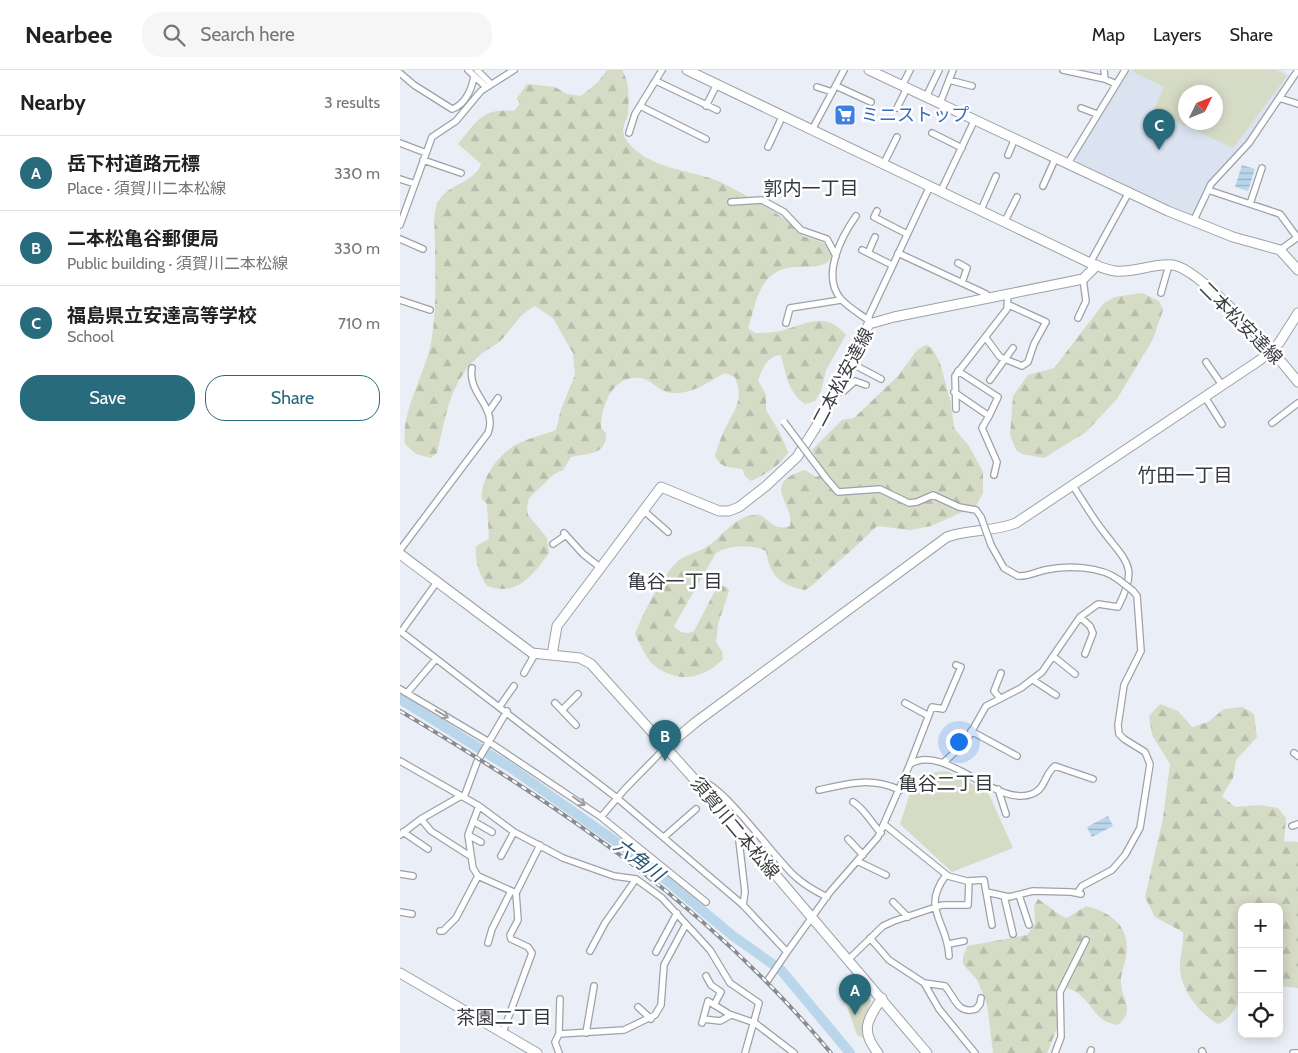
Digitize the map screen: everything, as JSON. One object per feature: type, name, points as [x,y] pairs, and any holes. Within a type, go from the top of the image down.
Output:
[{"type":"street","points":[[468,70],[489,86]]},
{"type":"street","points":[[477,70],[484,76],[489,86]]},
{"type":"street","points":[[484,76],[488,70]]},
{"type":"street","points":[[400,225],[432,137],[456,121],[489,86],[514,70]]},
{"type":"street","points":[[628,134],[640,106],[662,70]]},
{"type":"street","name":"二本松安達線","points":[[687,70],[813,128],[1093,264],[1117,271],[1169,265],[1184,268],[1205,285],[1272,351],[1298,382]]},
{"type":"street","points":[[813,128],[844,70]]},
{"type":"street","points":[[871,70],[1193,222],[1233,237],[1280,250],[1298,270]]},
{"type":"street","points":[[898,108],[910,70]]},
{"type":"street","points":[[926,97],[939,70]]},
{"type":"street","points":[[940,103],[953,70]]},
{"type":"street","points":[[1063,70],[1105,79],[1116,84]]},
{"type":"street","points":[[1104,70],[1105,79]]},
{"type":"street","points":[[1068,163],[1125,70]]},
{"type":"street","points":[[1193,222],[1211,184],[1249,143],[1298,70]]},
{"type":"street","points":[[400,71],[414,85],[452,109],[459,106],[465,98],[474,76]]},
{"type":"street","points":[[949,80],[972,86]]},
{"type":"street","points":[[656,81],[717,110]]},
{"type":"street","points":[[706,106],[717,84]]},
{"type":"street","points":[[836,86],[871,102]]},
{"type":"street","points":[[817,87],[832,92]]},
{"type":"street","points":[[1279,98],[1298,104]]},
{"type":"street","points":[[640,106],[706,140]]},
{"type":"street","points":[[1081,108],[1097,114]]},
{"type":"street","points":[[768,147],[783,115]]},
{"type":"street","points":[[941,191],[975,120]]},
{"type":"street","points":[[932,133],[962,148]]},
{"type":"street","points":[[884,163],[897,137]]},
{"type":"street","points":[[1008,155],[1015,138]]},
{"type":"street","points":[[400,143],[426,153]]},
{"type":"street","points":[[1043,186],[1056,158]]},
{"type":"street","points":[[423,160],[461,173]]},
{"type":"street","points":[[1250,204],[1262,168]]},
{"type":"street","points":[[981,210],[996,176]]},
{"type":"street","points":[[400,179],[414,184]]},
{"type":"street","points":[[856,216],[844,233],[836,256],[835,287],[841,300],[869,322],[892,265],[930,186]]},
{"type":"street","points":[[1208,190],[1280,214],[1298,237],[1280,250]]},
{"type":"street","points":[[1078,318],[1086,301],[1083,279],[1093,264],[1129,192]]},
{"type":"street","points":[[1005,221],[1017,197]]},
{"type":"street","points":[[731,202],[755,200],[771,204],[784,212],[801,230],[827,239],[836,256]]},
{"type":"street","points":[[877,211],[874,217],[907,234]]},
{"type":"street","points":[[868,253],[876,237]]},
{"type":"street","points":[[400,239],[423,249]]},
{"type":"street","points":[[862,250],[892,265]]},
{"type":"street","points":[[898,253],[989,298]]},
{"type":"street","points":[[958,263],[967,268],[962,283]]},
{"type":"street","points":[[1161,293],[1169,265]]},
{"type":"street","name":"二本松安達線","points":[[552,656],[557,626],[659,488],[664,486],[719,511],[729,511],[739,507],[766,486],[797,457],[816,428],[869,322],[1083,279]]},
{"type":"street","points":[[956,409],[954,380],[958,371],[986,338],[1009,305],[1008,294]]},
{"type":"street","points":[[400,300],[430,310]]},
{"type":"street","points":[[786,324],[790,308],[841,300]]},
{"type":"street","points":[[986,338],[996,354],[1022,366],[1026,364],[1046,323],[1009,305]]},
{"type":"street","points":[[601,817],[666,747],[696,722],[947,537],[958,533],[1002,529],[1016,524],[1272,351],[1298,313]]},
{"type":"street","points":[[990,380],[1013,348]]},
{"type":"street","points":[[849,362],[881,379]]},
{"type":"street","points":[[1206,362],[1222,385]]},
{"type":"street","points":[[401,556],[488,433],[491,418],[489,411],[474,386],[472,368]]},
{"type":"street","points":[[958,371],[998,397],[982,431],[998,456],[994,475]]},
{"type":"street","points":[[832,395],[844,391],[856,381],[866,385]]},
{"type":"street","points":[[954,392],[989,416]]},
{"type":"street","points":[[1205,397],[1222,424]]},
{"type":"street","points":[[489,411],[498,398]]},
{"type":"street","points":[[1272,424],[1298,403]]},
{"type":"street","points":[[784,422],[838,492],[884,490],[909,503],[917,502],[933,495],[959,507],[976,510],[982,517],[991,545],[1004,568],[1018,576],[1047,569],[1072,568],[1107,572],[1137,596],[1141,651],[1124,685],[1118,725],[1120,734],[1124,739],[1145,752],[1150,764],[1140,828],[1126,855],[1112,870],[1082,886],[1079,894],[1033,891],[1004,896],[986,892]]},
{"type":"street","points":[[944,762],[962,746],[983,710],[1032,680],[1054,657],[1080,617],[1098,604],[1118,607],[1126,590],[1127,565],[1121,551],[1102,530],[1073,486]]},
{"type":"street","points":[[642,510],[668,532]]},
{"type":"street","points":[[553,544],[565,534],[583,554],[601,568]]},
{"type":"street","name":"須賀川二本松線","points":[[401,556],[535,654],[580,658],[588,662],[695,780],[927,1053]]},
{"type":"street","points":[[437,582],[400,631],[507,711],[617,798],[743,905],[787,952]]},
{"type":"street","points":[[1080,617],[1090,626],[1093,633],[1085,654]]},
{"type":"street","points":[[524,673],[535,654]]},
{"type":"street","points":[[1054,657],[1075,674]]},
{"type":"street","points":[[407,693],[436,659]]},
{"type":"street","points":[[768,980],[811,917],[863,856],[885,825],[910,764],[927,715],[933,706],[944,709],[961,667],[956,666]]},
{"type":"street","points":[[1000,698],[994,691],[1001,673]]},
{"type":"street","points":[[1032,680],[1056,695]]},
{"type":"street","points":[[500,706],[514,686]]},
{"type":"street","points":[[400,689],[489,742],[601,817],[706,902]]},
{"type":"street","points":[[562,710],[578,694]]},
{"type":"street","points":[[556,703],[576,725]]},
{"type":"street","points":[[905,703],[927,715]]},
{"type":"street","points":[[428,849],[402,834],[421,819],[462,797],[478,762],[507,711]]},
{"type":"street","points":[[971,731],[1017,756]]},
{"type":"street","points":[[910,764],[927,759],[944,762],[955,770],[1015,796],[1033,794],[1043,787],[1055,766],[1093,779]]},
{"type":"street","points":[[400,761],[479,806],[514,832],[563,858],[601,872],[636,879],[662,898],[710,950],[730,983],[759,1003],[755,1023],[745,1053]]},
{"type":"street","points":[[695,780],[700,779],[707,783],[730,803],[796,878],[827,896]]},
{"type":"street","points":[[819,790],[879,782],[900,790]]},
{"type":"street","points":[[998,789],[1006,814]]},
{"type":"street","points":[[853,802],[860,806],[868,820],[880,833]]},
{"type":"street","points":[[479,806],[468,835],[470,856],[478,876],[514,892]]},
{"type":"street","points":[[664,837],[696,809]]},
{"type":"street","points":[[421,819],[431,831],[470,856]]},
{"type":"street","points":[[473,821],[492,832]]},
{"type":"street","points":[[885,825],[946,875],[969,881],[984,880],[992,924]]},
{"type":"street","points":[[501,856],[514,832]]},
{"type":"street","points":[[738,832],[745,892],[743,905]]},
{"type":"street","points":[[468,835],[481,842]]},
{"type":"street","points":[[848,839],[863,856]]},
{"type":"street","points":[[488,943],[492,929],[540,845]]},
{"type":"street","points":[[857,861],[886,876]]},
{"type":"street","points":[[400,874],[413,876]]},
{"type":"street","points":[[946,875],[938,885],[934,908],[949,944],[950,956]]},
{"type":"street","points":[[440,931],[443,931],[456,918],[478,876]]},
{"type":"street","points":[[590,951],[605,923],[636,879]]},
{"type":"street","points":[[848,960],[883,926],[934,908],[953,904],[968,905],[969,881]]},
{"type":"street","points":[[502,1032],[532,953],[528,947],[511,939],[510,935],[518,920],[514,892]]},
{"type":"street","points":[[1018,895],[1029,925]]},
{"type":"street","points":[[1004,896],[1013,934]]},
{"type":"street","points":[[894,902],[908,916]]},
{"type":"street","points":[[400,912],[412,914]]},
{"type":"street","points":[[656,952],[677,914]]},
{"type":"street","points":[[559,1034],[624,1030],[651,1019],[661,1005],[664,965],[686,924]]},
{"type":"street","points":[[870,938],[890,960],[924,983],[939,1009],[975,1053]]},
{"type":"street","points":[[1055,1053],[1061,1037],[1060,992],[1086,940]]},
{"type":"street","points":[[949,944],[964,942]]},
{"type":"street","points":[[400,973],[537,1053]]},
{"type":"street","points":[[706,976],[711,986],[721,992],[714,1005]]},
{"type":"street","points":[[924,983],[945,986],[957,1005],[964,1010],[976,1009],[980,1004],[981,998]]},
{"type":"street","points":[[586,1032],[594,986]]},
{"type":"street","points":[[878,1053],[870,1042],[866,1029],[870,1017],[882,998]]},
{"type":"street","points":[[559,1053],[555,1042],[559,1034],[560,999]]},
{"type":"street","points":[[731,1015],[720,1021],[702,1021],[708,1002],[731,1015],[755,1023],[794,1053]]},
{"type":"street","points":[[638,1006],[651,1019]]},
{"type":"street","points":[[1293,1053],[1298,1053]]},
{"type":"shaded area","points":[[1127,70],[1282,70],[1290,75],[1247,142],[1210,182],[1192,216],[1077,163],[1075,159]]},
{"type":"green space","points":[[607,70],[622,70],[625,75],[629,103],[623,132],[629,144],[639,153],[671,168],[720,182],[779,215],[803,236],[826,244],[829,247],[831,256],[825,264],[812,267],[787,268],[770,277],[756,300],[748,328],[755,333],[769,333],[820,321],[829,322],[846,335],[826,370],[821,391],[815,401],[805,404],[795,394],[788,382],[781,355],[772,358],[766,363],[758,380],[766,395],[766,410],[779,431],[788,452],[772,469],[751,481],[745,476],[742,469],[723,465],[715,456],[738,400],[739,393],[735,377],[725,373],[696,389],[676,393],[665,391],[641,378],[631,378],[616,386],[610,393],[603,410],[601,428],[606,433],[605,440],[600,449],[595,452],[571,457],[563,470],[554,474],[529,498],[528,515],[547,538],[549,553],[537,569],[523,582],[507,589],[498,589],[487,586],[480,572],[476,557],[476,546],[489,539],[487,504],[482,499],[484,484],[495,463],[506,451],[528,439],[556,430],[561,409],[575,375],[573,353],[553,318],[535,306],[521,316],[500,341],[479,356],[461,377],[446,413],[437,453],[431,458],[416,454],[405,444],[405,431],[410,404],[425,364],[434,325],[435,211],[439,199],[472,176],[481,164],[458,144],[481,118],[494,112],[514,111],[520,104],[517,98],[527,84],[555,87],[567,94],[581,96],[598,82]]},
{"type":"green space","points":[[1134,70],[1276,70],[1287,76],[1233,148],[1194,130],[1223,130],[1223,85],[1178,85],[1178,123],[1153,111],[1164,87],[1133,72]]},
{"type":"green space","points":[[1142,293],[1159,301],[1163,310],[1153,339],[1117,399],[1086,432],[1044,458],[1022,454],[1016,450],[1010,435],[1013,396],[1028,375],[1054,368],[1104,303],[1115,297]]},
{"type":"green space","points":[[926,345],[932,348],[940,363],[951,403],[954,428],[969,446],[983,472],[983,493],[976,506],[931,526],[910,530],[877,526],[805,590],[789,585],[778,578],[770,567],[766,551],[747,546],[721,550],[716,553],[674,626],[683,633],[694,631],[719,585],[727,587],[729,591],[718,624],[716,642],[722,651],[723,659],[709,671],[685,677],[676,676],[655,666],[645,653],[635,634],[654,595],[672,568],[682,558],[708,546],[731,526],[747,516],[763,516],[778,527],[790,526],[790,518],[781,488],[784,481],[791,475],[805,470],[816,477],[825,473],[812,450],[842,420],[854,418],[898,376],[917,350]]},
{"type":"green space","points":[[1160,704],[1178,711],[1192,727],[1208,722],[1224,709],[1242,707],[1254,714],[1257,737],[1236,760],[1233,778],[1222,796],[1235,807],[1260,805],[1278,808],[1286,818],[1284,841],[1298,842],[1298,988],[1283,986],[1283,903],[1238,903],[1238,1002],[1230,1016],[1218,1024],[1204,1014],[1192,1000],[1183,984],[1180,967],[1183,932],[1155,917],[1145,897],[1163,818],[1170,764],[1152,735],[1149,716]]},
{"type":"green space","points":[[947,771],[988,792],[1013,848],[952,872],[900,824],[913,787],[918,781],[925,776]]},
{"type":"green space","points":[[1038,899],[1067,918],[1086,906],[1104,913],[1118,922],[1126,937],[1127,946],[1121,980],[1127,1005],[1126,1014],[1118,1025],[1105,1021],[1096,1014],[1080,995],[1067,988],[1063,992],[1060,1021],[1047,1053],[993,1053],[987,1003],[977,980],[963,964],[963,957],[967,946],[1027,935],[1035,924],[1034,906]]},
{"type":"green space","points":[[851,977],[871,1001],[864,1020],[864,1038],[857,1035],[846,1003],[851,996],[848,981]]},
{"type":"water","points":[[1242,165],[1255,169],[1248,191],[1235,187]]},
{"type":"water","points":[[1108,816],[1113,826],[1092,837],[1087,827]]},
{"type":"waterway","name":"六角川","points":[[400,699],[511,768],[642,860],[733,936],[781,970],[850,1053]]},
{"type":"railway","points":[[400,711],[519,784],[631,863],[735,951],[784,1000],[831,1053]]},
{"type":"place","name":"ミニストップ","points":[[845,115]]},
{"type":"place","name":"福島県立安達高等学校","points":[[1159,150]]},
{"type":"place","name":"二本松亀谷郵便局","points":[[665,761]]},
{"type":"place","name":"岳下村道路元標","points":[[855,1015]]},
{"type":"district","name":"郭内一丁目","points":[[811,188]]},
{"type":"district","name":"竹田一丁目","points":[[1185,475]]},
{"type":"district","name":"亀谷一丁目","points":[[675,581]]},
{"type":"district","name":"亀谷二丁目","points":[[946,783]]},
{"type":"district","name":"茶園二丁目","points":[[504,1017]]}]
